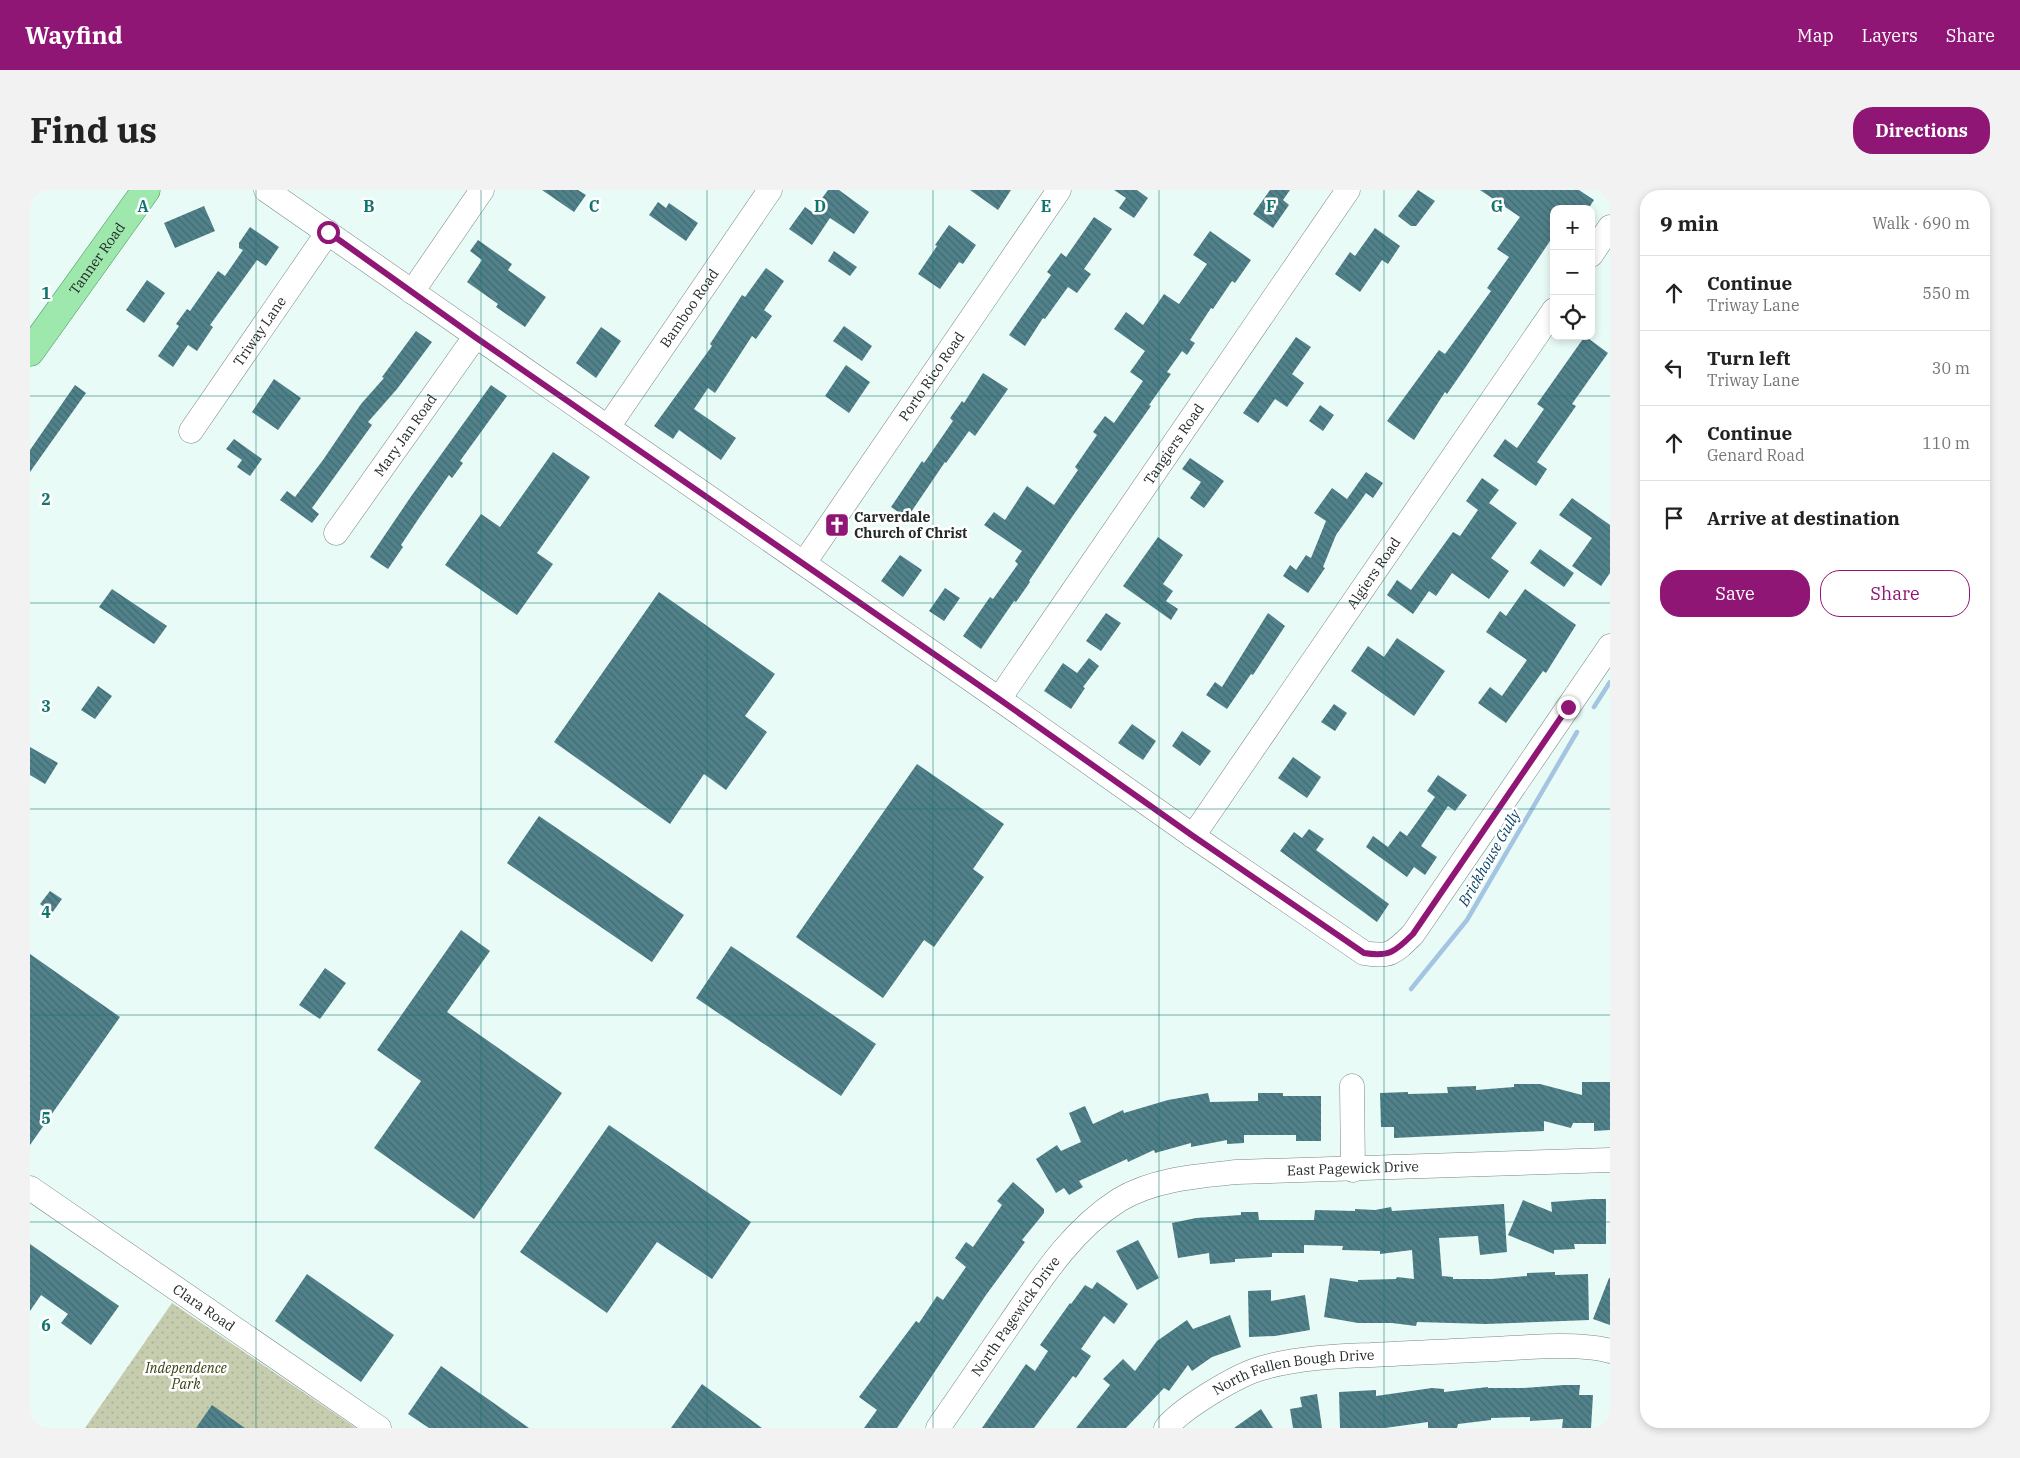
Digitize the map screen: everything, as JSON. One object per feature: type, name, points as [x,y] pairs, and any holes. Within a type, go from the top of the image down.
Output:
[{"type":"main road","name":"Tanner Road","points":[[30,352],[146,190]]},
{"type":"street","points":[[266,190],[475,337],[804,563],[1193,836],[1364,953],[1381,956],[1398,949],[1413,934],[1610,646]]},
{"type":"street","points":[[412,292],[482,190]]},
{"type":"street","name":"Bamboo Road","points":[[608,427],[770,190]]},
{"type":"street","name":"Porto Rico Road","points":[[804,563],[1059,190]]},
{"type":"street","name":"Tangiers Road","points":[[999,699],[1348,190]]},
{"type":"street","points":[[1595,250],[1610,228]]},
{"type":"street","name":"Triway Lane","points":[[191,431],[328,232]]},
{"type":"street","name":"Algiers Road","points":[[1193,836],[1550,316]]},
{"type":"street","name":"Mary Jan Road","points":[[336,533],[475,337]]},
{"type":"street","points":[[1352,1086],[1353,1170]]},
{"type":"street","name":"East Pagewick Drive","points":[[1104,1212],[1120,1200],[1158,1184],[1203,1175],[1237,1172],[1353,1170],[1610,1160]]},
{"type":"street","name":"Clara Road","points":[[30,1188],[378,1428]]},
{"type":"street","name":"North Pagewick Drive","points":[[938,1428],[1053,1262],[1086,1225],[1104,1212]]},
{"type":"street","name":"North Fallen Bough Drive","points":[[1166,1428],[1200,1401],[1259,1369],[1285,1362],[1327,1357],[1572,1347],[1610,1351]]},
{"type":"green space","name":"Independence Park","points":[[172,1303],[356,1428],[85,1428]]},
{"type":"building","points":[[542,190],[578,190],[586,195],[574,212]]},
{"type":"building","points":[[828,190],[839,190],[869,212],[854,234],[830,218],[812,245],[789,229],[805,207],[812,212]]},
{"type":"building","points":[[970,190],[1011,190],[998,210]]},
{"type":"building","points":[[1114,190],[1137,190],[1148,198],[1134,218],[1119,208],[1126,198]]},
{"type":"building","points":[[1270,190],[1290,190],[1283,200],[1289,205],[1273,228],[1253,214]]},
{"type":"building","points":[[1418,190],[1435,201],[1416,226],[1411,226],[1398,216]]},
{"type":"building","points":[[1480,190],[1579,190],[1594,200],[1591,205],[1550,205],[1550,241],[1414,440],[1387,421],[1439,350],[1445,354],[1491,291],[1487,288],[1509,257],[1497,249],[1520,217]]},
{"type":"building","points":[[658,202],[666,208],[669,203],[698,223],[686,241],[649,215]]},
{"type":"building","points":[[204,206],[215,231],[175,248],[164,223]]},
{"type":"building","points":[[1094,217],[1112,229],[1084,269],[1091,274],[1077,293],[1068,287],[1045,319],[1043,318],[1025,346],[1009,335],[1051,275],[1047,272],[1061,253],[1066,257]]},
{"type":"building","points":[[949,225],[976,245],[963,264],[959,262],[940,289],[918,274]]},
{"type":"building","points":[[250,227],[279,247],[266,266],[257,260],[210,325],[213,327],[197,351],[188,345],[173,367],[158,356],[179,326],[176,324],[187,309],[190,311],[218,271],[225,276],[243,250],[239,248],[239,243]]},
{"type":"building","points":[[1375,228],[1400,246],[1388,264],[1382,260],[1360,292],[1335,274],[1350,252],[1355,256]]},
{"type":"building","points":[[1210,231],[1251,260],[1235,283],[1232,281],[1213,309],[1211,308],[1190,340],[1195,343],[1187,355],[1182,351],[1167,372],[1171,374],[1149,405],[1151,406],[1072,517],[1030,582],[1016,602],[1014,601],[981,649],[963,636],[990,597],[993,599],[1018,564],[1015,561],[1022,551],[984,525],[994,512],[1005,520],[1027,486],[1054,505],[1078,470],[1075,467],[1097,435],[1093,432],[1105,416],[1114,423],[1143,381],[1130,372],[1145,351],[1114,329],[1126,312],[1143,325],[1164,294],[1179,304],[1207,264],[1193,255]]},
{"type":"building","points":[[478,240],[512,264],[508,270],[546,297],[525,327],[496,307],[498,304],[467,282],[482,260],[470,251]]},
{"type":"building","points":[[834,251],[857,267],[850,276],[828,261]]},
{"type":"building","points":[[766,268],[784,281],[764,310],[772,316],[756,339],[752,336],[715,393],[708,388],[694,409],[736,438],[721,460],[679,430],[673,439],[654,426],[712,346],[710,344],[742,295],[745,297]]},
{"type":"building","points":[[147,280],[165,293],[144,323],[126,310]]},
{"type":"building","points":[[844,326],[872,346],[862,361],[833,341]]},
{"type":"building","points":[[601,327],[621,341],[596,378],[576,363]]},
{"type":"building","points":[[416,331],[432,342],[397,389],[368,422],[372,425],[312,508],[319,514],[312,523],[280,500],[287,491],[295,497],[361,404],[384,378],[382,377]]},
{"type":"building","points":[[1296,337],[1311,347],[1292,374],[1304,383],[1287,407],[1275,399],[1258,423],[1243,413]]},
{"type":"building","points":[[1582,340],[1590,340],[1608,353],[1572,404],[1576,406],[1537,462],[1547,469],[1536,486],[1493,456],[1505,439],[1517,448],[1544,409],[1537,404]]},
{"type":"building","points":[[846,365],[870,382],[849,413],[825,396]]},
{"type":"building","points":[[983,373],[1008,389],[975,436],[969,431],[945,462],[907,518],[891,507],[922,461],[924,463],[953,421],[950,418],[962,401],[964,403]]},
{"type":"building","points":[[274,379],[301,398],[278,430],[252,412]]},
{"type":"building","points":[[75,385],[86,393],[30,472],[30,450]]},
{"type":"building","points":[[491,385],[507,396],[460,461],[463,463],[452,478],[449,475],[419,518],[388,569],[370,557]]},
{"type":"building","points":[[1320,405],[1334,415],[1323,431],[1309,421]]},
{"type":"building","points":[[234,439],[262,459],[250,476],[237,467],[242,460],[226,449]]},
{"type":"building","points":[[553,452],[590,477],[537,553],[553,564],[517,615],[445,565],[481,514],[500,527]]},
{"type":"building","points":[[1190,458],[1224,481],[1204,508],[1190,498],[1201,482],[1182,469]]},
{"type":"building","points":[[1366,472],[1383,483],[1373,498],[1366,493],[1336,535],[1323,567],[1325,568],[1308,593],[1283,576],[1290,565],[1296,570],[1306,555],[1311,558],[1326,521],[1314,513],[1332,488],[1347,499]]},
{"type":"building","points":[[1482,478],[1499,490],[1489,503],[1517,523],[1491,558],[1509,571],[1489,599],[1452,573],[1436,596],[1429,591],[1413,614],[1387,595],[1397,580],[1411,590],[1453,532],[1460,536],[1478,510],[1466,501]]},
{"type":"building","points":[[1572,498],[1610,525],[1610,573],[1601,586],[1572,566],[1592,538],[1559,515]]},
{"type":"building","points":[[1158,537],[1183,555],[1163,584],[1173,591],[1166,601],[1178,609],[1171,620],[1123,586]]},
{"type":"building","points":[[1540,549],[1574,573],[1564,587],[1530,563]]},
{"type":"building","points":[[900,555],[922,570],[903,597],[881,581]]},
{"type":"building","points":[[945,588],[960,598],[944,621],[929,611]]},
{"type":"building","points":[[112,589],[167,626],[154,644],[99,607]]},
{"type":"building","points":[[1525,589],[1576,625],[1546,673],[1543,671],[1506,723],[1478,703],[1490,687],[1502,696],[1527,660],[1486,632],[1500,611],[1506,616]]},
{"type":"building","points":[[659,592],[775,674],[745,716],[767,732],[726,790],[704,774],[670,824],[554,742]]},
{"type":"building","points":[[1106,613],[1121,623],[1101,651],[1086,641]]},
{"type":"building","points":[[1268,613],[1285,626],[1253,675],[1251,674],[1227,709],[1206,695],[1215,682],[1222,687]]},
{"type":"building","points":[[1397,638],[1445,671],[1414,716],[1351,671],[1368,646],[1384,657]]},
{"type":"building","points":[[1089,658],[1099,666],[1083,687],[1085,688],[1071,709],[1044,691],[1063,663],[1077,673]]},
{"type":"building","points":[[98,686],[112,696],[95,719],[81,710]]},
{"type":"building","points":[[1334,704],[1347,713],[1335,731],[1321,722]]},
{"type":"building","points":[[1132,724],[1156,741],[1143,760],[1118,743]]},
{"type":"building","points":[[1182,731],[1211,751],[1200,766],[1172,746]]},
{"type":"building","points":[[30,747],[58,763],[45,784],[30,775]]},
{"type":"building","points":[[1293,757],[1321,777],[1307,798],[1278,778]]},
{"type":"building","points":[[917,764],[1004,824],[973,869],[984,877],[934,947],[924,940],[883,998],[796,937]]},
{"type":"building","points":[[1438,775],[1467,795],[1455,811],[1448,806],[1421,846],[1437,857],[1425,875],[1414,867],[1407,877],[1366,847],[1373,836],[1388,847],[1400,831],[1407,836],[1435,797],[1427,791]]},
{"type":"building","points":[[539,816],[684,915],[652,962],[507,863]]},
{"type":"building","points":[[1309,829],[1324,839],[1316,850],[1389,904],[1377,922],[1280,851],[1294,832],[1302,838]]},
{"type":"building","points":[[50,891],[62,899],[52,913],[40,904]]},
{"type":"building","points":[[461,930],[490,951],[447,1012],[562,1093],[474,1219],[374,1148],[421,1081],[377,1050]]},
{"type":"building","points":[[731,946],[876,1044],[841,1096],[696,998]]},
{"type":"building","points":[[30,954],[120,1017],[30,1145]]},
{"type":"building","points":[[325,968],[346,983],[320,1019],[299,1005]]},
{"type":"building","points":[[1582,1082],[1610,1082],[1610,1130],[1594,1131],[1594,1123],[1573,1123],[1571,1128],[1544,1121],[1544,1131],[1394,1138],[1394,1127],[1381,1127],[1380,1093],[1448,1093],[1447,1087],[1476,1086],[1476,1090],[1514,1087],[1514,1084],[1540,1084],[1582,1095]]},
{"type":"building","points":[[1208,1093],[1210,1102],[1258,1101],[1258,1093],[1283,1093],[1283,1096],[1321,1096],[1321,1141],[1296,1141],[1296,1135],[1244,1135],[1244,1143],[1227,1144],[1227,1140],[1191,1147],[1191,1143],[1155,1153],[1154,1150],[1128,1162],[1127,1159],[1079,1181],[1083,1187],[1069,1195],[1064,1188],[1056,1193],[1036,1159],[1057,1145],[1061,1151],[1081,1142],[1069,1113],[1085,1106],[1093,1124],[1123,1110],[1124,1113],[1168,1100]]},
{"type":"building","points":[[609,1125],[751,1222],[712,1279],[657,1242],[607,1313],[520,1252]]},
{"type":"building","points":[[1013,1182],[1044,1209],[1044,1213],[1022,1240],[1025,1242],[986,1295],[897,1428],[864,1428],[877,1410],[859,1397],[916,1321],[919,1323],[937,1296],[943,1300],[966,1267],[955,1258],[966,1242],[973,1247],[1002,1205],[997,1201]]},
{"type":"building","points":[[1606,1199],[1606,1244],[1574,1244],[1575,1249],[1554,1250],[1554,1254],[1508,1235],[1523,1200],[1552,1212],[1551,1202]]},
{"type":"building","points":[[1504,1204],[1507,1252],[1480,1255],[1478,1236],[1439,1238],[1442,1276],[1453,1277],[1453,1279],[1492,1279],[1527,1276],[1527,1273],[1555,1272],[1555,1275],[1588,1274],[1589,1320],[1486,1324],[1417,1322],[1416,1326],[1392,1323],[1358,1323],[1324,1317],[1330,1278],[1358,1282],[1358,1280],[1396,1279],[1397,1277],[1414,1279],[1412,1250],[1380,1254],[1380,1251],[1342,1250],[1343,1246],[1304,1245],[1304,1253],[1272,1253],[1272,1257],[1235,1259],[1235,1262],[1210,1264],[1209,1253],[1178,1258],[1172,1223],[1196,1218],[1241,1215],[1241,1212],[1258,1212],[1259,1220],[1314,1220],[1315,1210],[1355,1211],[1355,1209],[1375,1210],[1391,1207],[1392,1211]]},
{"type":"building","points":[[1138,1240],[1159,1278],[1137,1290],[1116,1251]]},
{"type":"building","points":[[30,1244],[119,1306],[91,1345],[61,1323],[68,1314],[41,1295],[30,1311]]},
{"type":"building","points":[[307,1274],[394,1335],[361,1382],[275,1321]]},
{"type":"building","points":[[1610,1278],[1610,1325],[1593,1319]]},
{"type":"building","points":[[1097,1282],[1128,1304],[1114,1324],[1104,1316],[1081,1349],[1091,1356],[1076,1378],[1073,1376],[1034,1428],[982,1428],[1026,1364],[1035,1371],[1048,1351],[1040,1345],[1070,1303],[1085,1285],[1092,1289]]},
{"type":"building","points":[[1271,1290],[1271,1301],[1305,1295],[1310,1330],[1275,1336],[1249,1337],[1248,1291]]},
{"type":"building","points":[[1230,1315],[1241,1347],[1212,1357],[1192,1371],[1188,1365],[1169,1391],[1164,1388],[1126,1428],[1076,1428],[1110,1385],[1103,1379],[1123,1359],[1135,1371],[1157,1341],[1187,1320],[1193,1329]]},
{"type":"building","points":[[441,1366],[529,1428],[429,1428],[408,1414]]},
{"type":"building","points":[[702,1384],[762,1428],[671,1428]]},
{"type":"building","points":[[1580,1385],[1579,1395],[1593,1395],[1591,1428],[1562,1428],[1563,1419],[1530,1421],[1530,1417],[1491,1418],[1491,1420],[1458,1424],[1457,1428],[1428,1428],[1428,1422],[1385,1428],[1340,1428],[1339,1392],[1376,1390],[1376,1396],[1432,1388],[1444,1389],[1444,1392],[1488,1387],[1523,1388]]},
{"type":"building","points":[[1317,1394],[1322,1428],[1293,1428],[1290,1409],[1302,1407],[1300,1397]]},
{"type":"building","points":[[212,1405],[245,1428],[196,1428]]},
{"type":"building","points":[[1261,1409],[1273,1428],[1234,1428]]},
{"type":"waterway","name":"Brickhouse Gully","points":[[1594,707],[1610,682]]},
{"type":"waterway","name":"Brickhouse Gully","points":[[1411,989],[1467,920],[1577,732]]},
{"type":"place","name":"Carverdale Church of Christ","points":[[837,525]]},
{"type":"route","points":[[328,232],[475,337],[804,563],[821,577],[1364,953],[1381,956],[1398,949],[1413,934],[1568,707]]}]
